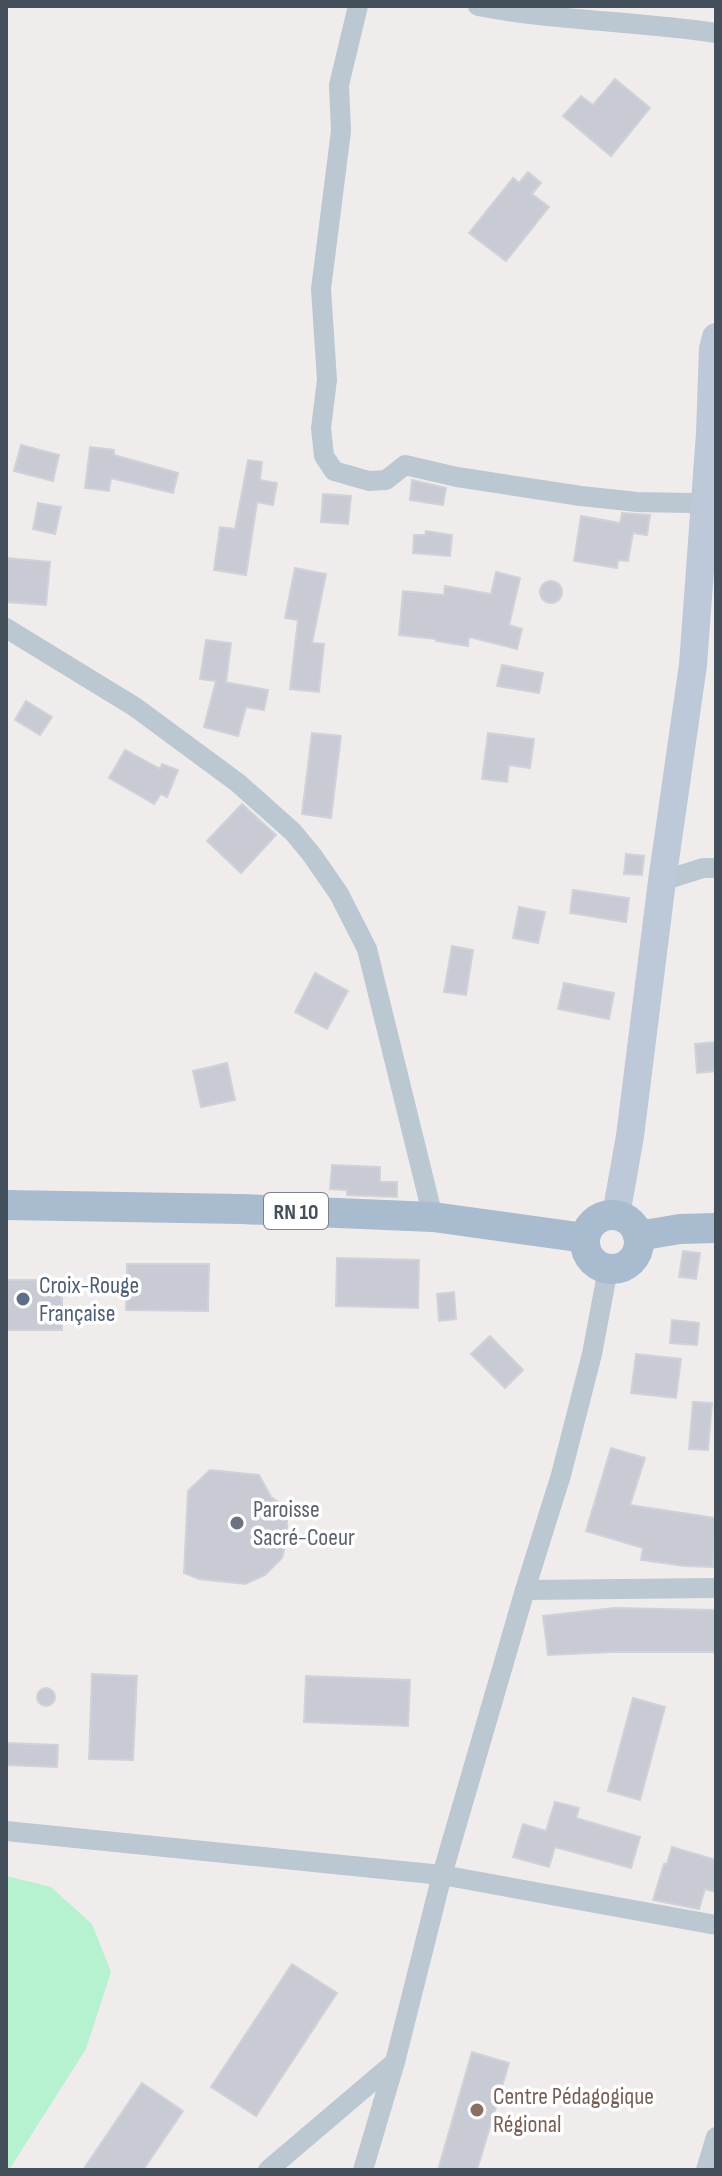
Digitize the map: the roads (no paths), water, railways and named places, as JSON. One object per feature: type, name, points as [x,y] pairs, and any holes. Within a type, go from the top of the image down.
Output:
[{"type":"main road","name":"RN 10","points":[[6,1205],[241,1209],[433,1217],[585,1238]]},
{"type":"main road","points":[[616,1215],[626,1219],[634,1226],[638,1236],[639,1246],[635,1257],[619,1269],[598,1266],[590,1259],[586,1249],[585,1238],[589,1229],[596,1220],[606,1216],[616,1215]]},
{"type":"main road","points":[[638,1236],[680,1229],[716,1228]]},
{"type":"street","points":[[358,6],[339,85],[341,131],[321,289],[327,380],[321,428],[324,456],[334,471],[369,481],[386,480],[405,465],[457,477],[581,496],[690,503],[705,507]]},
{"type":"street","points":[[478,6],[524,15],[670,26],[716,33]]},
{"type":"street","points":[[616,1215],[630,1136],[693,665],[716,337]]},
{"type":"street","points":[[6,628],[135,707],[238,783],[293,832],[312,855],[339,894],[367,949],[433,1217]]},
{"type":"street","points":[[662,881],[703,868],[716,868]]},
{"type":"street","points":[[363,2170],[395,2062],[442,1875],[561,1475],[592,1354],[608,1269]]},
{"type":"street","points":[[525,1590],[716,1588]]},
{"type":"street","points":[[6,1831],[442,1875],[716,1925]]},
{"type":"street","points":[[268,2170],[395,2062]]},
{"type":"street","points":[[706,2170],[716,2137]]},
{"type":"place","name":"Croix-Rouge Française","points":[[23,1299]]},
{"type":"place","name":"Paroisse Sacré-Coeur","points":[[237,1523]]},
{"type":"place","name":"Centre Pédagogique Régional","points":[[477,2110]]}]
